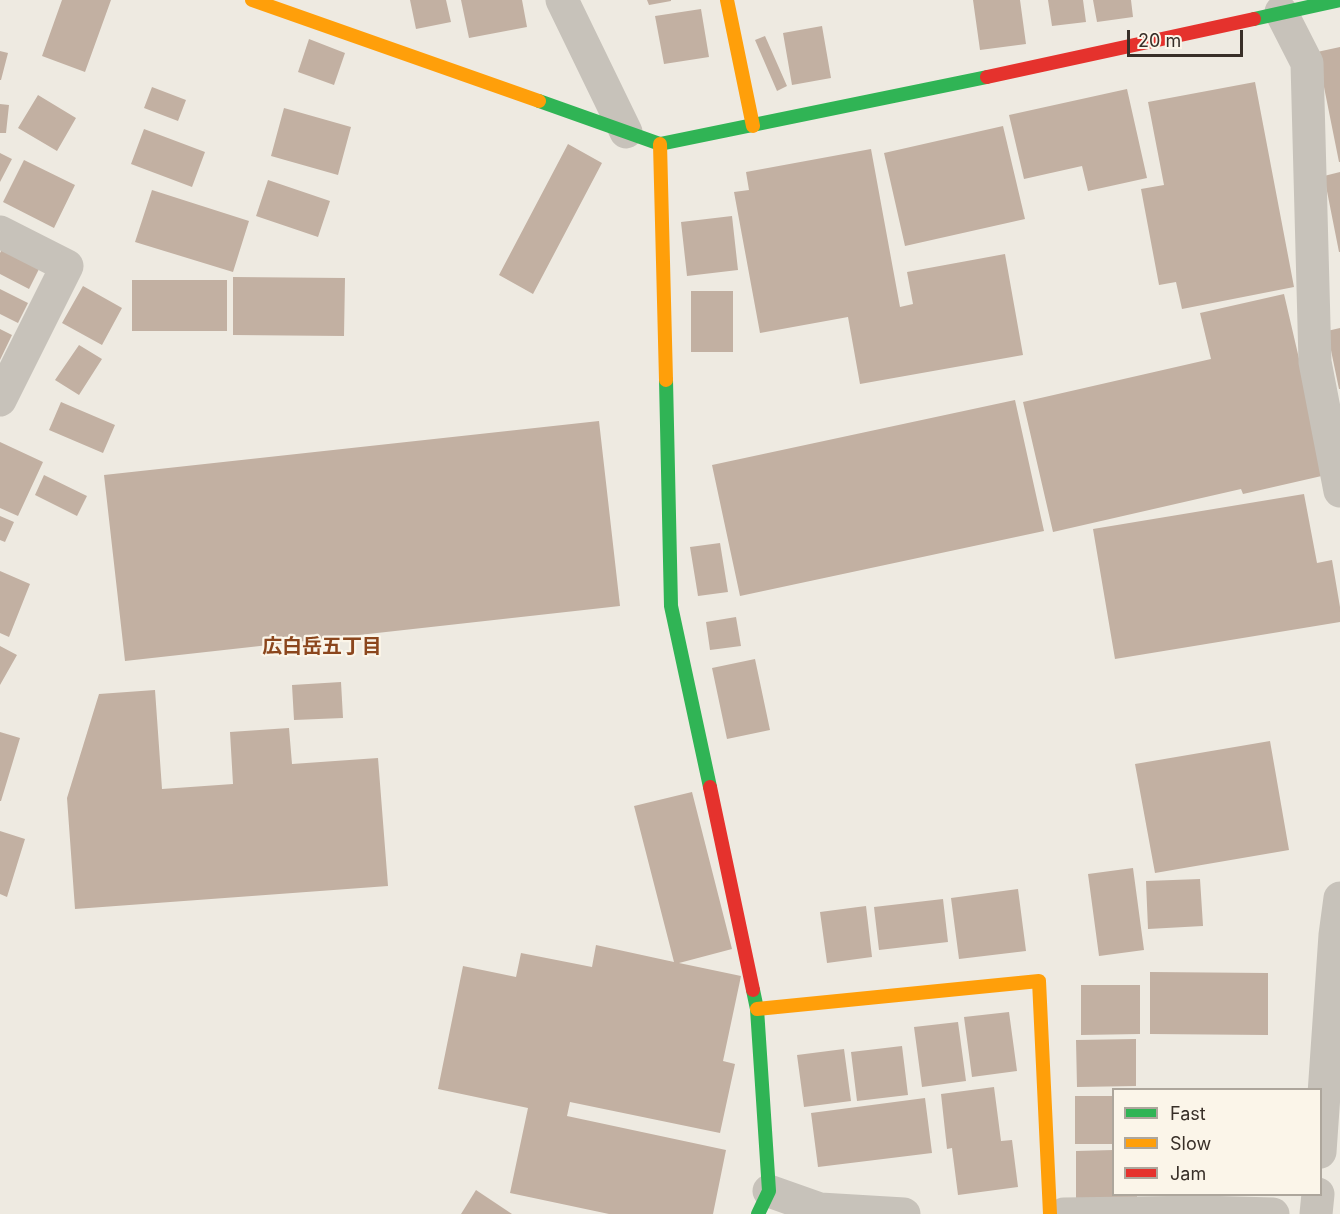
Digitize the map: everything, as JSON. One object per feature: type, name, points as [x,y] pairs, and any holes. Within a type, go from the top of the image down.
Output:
[{"type":"street","points":[[252,0],[660,144],[1013,72],[1340,0]]},
{"type":"street","points":[[562,0],[626,132]]},
{"type":"street","points":[[727,0],[753,126]]},
{"type":"street","points":[[1281,12],[1307,63],[1315,362],[1340,491]]},
{"type":"street","points":[[660,144],[671,606],[757,1009],[763,1202],[820,1209],[904,1214]]},
{"type":"street","points":[[0,232],[67,266],[0,400]]},
{"type":"street","points":[[1322,1123],[1335,935],[1340,898]]},
{"type":"street","points":[[757,1009],[1039,981],[1050,1214]]},
{"type":"street","points":[[1316,1214],[1318,1196]]},
{"type":"street","points":[[1064,1214],[1273,1214]]},
{"type":"building","points":[[62,0],[111,0],[85,72],[42,56]]},
{"type":"building","points":[[410,0],[446,0],[451,22],[416,29]]},
{"type":"building","points":[[461,0],[522,0],[527,27],[469,38]]},
{"type":"building","points":[[647,0],[671,0],[671,1],[649,5]]},
{"type":"building","points":[[973,0],[1020,0],[1026,44],[980,50]]},
{"type":"building","points":[[1048,0],[1083,0],[1086,22],[1052,26]]},
{"type":"building","points":[[1093,0],[1131,0],[1133,17],[1097,22]]},
{"type":"building","points":[[701,9],[709,57],[664,64],[655,16]]},
{"type":"building","points":[[822,26],[831,78],[792,85],[783,33]]},
{"type":"building","points":[[765,36],[787,86],[777,91],[755,40]]},
{"type":"building","points":[[309,39],[345,53],[334,85],[298,72]]},
{"type":"building","points":[[1340,47],[1340,162],[1339,162],[1317,52]]},
{"type":"building","points":[[0,51],[8,53],[1,80],[0,80]]},
{"type":"building","points":[[1255,82],[1294,287],[1182,309],[1176,282],[1159,285],[1141,189],[1164,185],[1148,102]]},
{"type":"building","points":[[152,87],[186,100],[178,121],[144,108]]},
{"type":"building","points":[[1127,89],[1147,178],[1088,191],[1082,166],[1024,179],[1009,115]]},
{"type":"building","points":[[38,95],[76,118],[57,151],[18,128]]},
{"type":"building","points":[[0,104],[9,105],[6,133],[0,133]]},
{"type":"building","points":[[284,108],[351,127],[338,175],[271,156]]},
{"type":"building","points":[[1003,126],[1025,219],[905,246],[884,153]]},
{"type":"building","points":[[144,129],[205,152],[192,187],[131,164]]},
{"type":"building","points":[[568,144],[602,163],[533,294],[499,275]]},
{"type":"building","points":[[871,149],[900,307],[913,304],[907,272],[1005,254],[1023,355],[860,384],[848,317],[760,333],[734,192],[749,190],[746,172]]},
{"type":"building","points":[[0,153],[12,159],[0,182]]},
{"type":"building","points":[[24,160],[75,185],[54,228],[3,202]]},
{"type":"building","points":[[1340,172],[1340,252],[1339,252],[1324,176]]},
{"type":"building","points":[[268,180],[330,201],[318,237],[256,216]]},
{"type":"building","points":[[152,190],[249,221],[233,272],[135,242]]},
{"type":"building","points":[[732,216],[738,270],[687,276],[681,222]]},
{"type":"building","points":[[4,245],[41,265],[29,289],[0,274],[0,253]]},
{"type":"building","points":[[233,277],[345,278],[344,336],[233,335]]},
{"type":"building","points":[[132,280],[227,280],[227,331],[132,331]]},
{"type":"building","points":[[83,286],[122,308],[102,345],[62,323]]},
{"type":"building","points":[[0,289],[28,303],[18,323],[0,314]]},
{"type":"building","points":[[691,291],[733,291],[733,352],[691,352]]},
{"type":"building","points":[[1284,294],[1326,475],[1243,494],[1241,489],[1053,532],[1023,402],[1211,359],[1200,313]]},
{"type":"building","points":[[1340,328],[1340,389],[1339,389],[1327,331]]},
{"type":"building","points":[[0,329],[12,335],[0,360]]},
{"type":"building","points":[[79,345],[102,359],[79,395],[55,380]]},
{"type":"building","points":[[1015,400],[1044,531],[740,596],[712,465]]},
{"type":"building","points":[[61,402],[115,425],[103,453],[49,430]]},
{"type":"building","points":[[599,421],[620,606],[125,661],[104,475]]},
{"type":"building","points":[[0,442],[43,462],[18,516],[0,508]]},
{"type":"building","points":[[44,475],[87,496],[77,516],[35,495]]},
{"type":"building","points":[[1304,494],[1317,563],[1332,560],[1340,607],[1340,622],[1115,659],[1093,529]]},
{"type":"building","points":[[0,516],[14,522],[5,542],[0,540]]},
{"type":"building","points":[[720,543],[728,592],[698,596],[690,547]]},
{"type":"building","points":[[0,571],[30,584],[9,637],[0,633]]},
{"type":"building","points":[[736,617],[741,646],[710,650],[706,622]]},
{"type":"building","points":[[0,646],[17,655],[0,685]]},
{"type":"building","points":[[755,659],[770,730],[727,739],[712,668]]},
{"type":"building","points":[[341,682],[343,718],[294,720],[292,685]]},
{"type":"building","points":[[155,690],[162,789],[233,784],[230,732],[289,728],[292,764],[378,758],[388,886],[75,909],[67,798],[99,694]]},
{"type":"building","points":[[0,732],[20,738],[1,801],[0,801]]},
{"type":"building","points":[[1270,741],[1289,850],[1155,873],[1135,764]]},
{"type":"building","points":[[692,792],[732,949],[679,963],[741,976],[723,1061],[735,1064],[720,1133],[570,1102],[567,1116],[726,1150],[713,1214],[609,1214],[510,1193],[528,1108],[438,1089],[463,966],[516,977],[521,953],[592,967],[596,945],[674,962],[634,806]]},
{"type":"building","points":[[0,831],[25,839],[7,897],[0,894]]},
{"type":"building","points":[[1133,868],[1144,950],[1099,956],[1088,874]]},
{"type":"building","points":[[1200,879],[1203,926],[1148,929],[1146,881]]},
{"type":"building","points":[[1018,889],[1026,951],[959,959],[951,898]]},
{"type":"building","points":[[943,899],[948,942],[879,950],[874,907]]},
{"type":"building","points":[[866,906],[872,957],[827,963],[820,912]]},
{"type":"building","points":[[1150,972],[1268,973],[1268,1035],[1150,1034]]},
{"type":"building","points":[[1081,985],[1140,985],[1140,1034],[1081,1035]]},
{"type":"building","points":[[1009,1012],[1017,1071],[972,1077],[964,1017]]},
{"type":"building","points":[[958,1022],[966,1081],[922,1087],[914,1027]]},
{"type":"building","points":[[1136,1039],[1136,1086],[1077,1087],[1076,1040]]},
{"type":"building","points":[[902,1046],[908,1095],[857,1101],[851,1052]]},
{"type":"building","points":[[844,1049],[851,1101],[804,1107],[797,1055]]},
{"type":"building","points":[[994,1087],[1001,1141],[1012,1140],[1018,1187],[958,1195],[952,1148],[947,1149],[941,1094]]},
{"type":"building","points":[[1075,1096],[1112,1096],[1112,1144],[1075,1144]]},
{"type":"building","points":[[925,1098],[932,1153],[818,1167],[811,1113]]},
{"type":"building","points":[[1112,1150],[1112,1196],[1137,1196],[1137,1198],[1076,1198],[1076,1151]]},
{"type":"building","points":[[476,1190],[512,1214],[461,1214]]},
{"type":"traffic: fast","points":[[1254,19],[1340,0]]},
{"type":"traffic: fast","points":[[539,101],[660,144],[987,77]]},
{"type":"traffic: fast","points":[[666,380],[671,606],[710,787]]},
{"type":"traffic: fast","points":[[753,990],[757,1009],[769,1191],[758,1214]]},
{"type":"traffic: slow","points":[[252,0],[539,101]]},
{"type":"traffic: slow","points":[[727,0],[753,126]]},
{"type":"traffic: slow","points":[[660,144],[666,380]]},
{"type":"traffic: slow","points":[[757,1009],[1039,981],[1050,1214]]},
{"type":"traffic: jam","points":[[987,77],[1254,19]]},
{"type":"traffic: jam","points":[[710,787],[753,990]]},
{"type":"district","name":"広白岳五丁目","points":[[322,647]]}]
